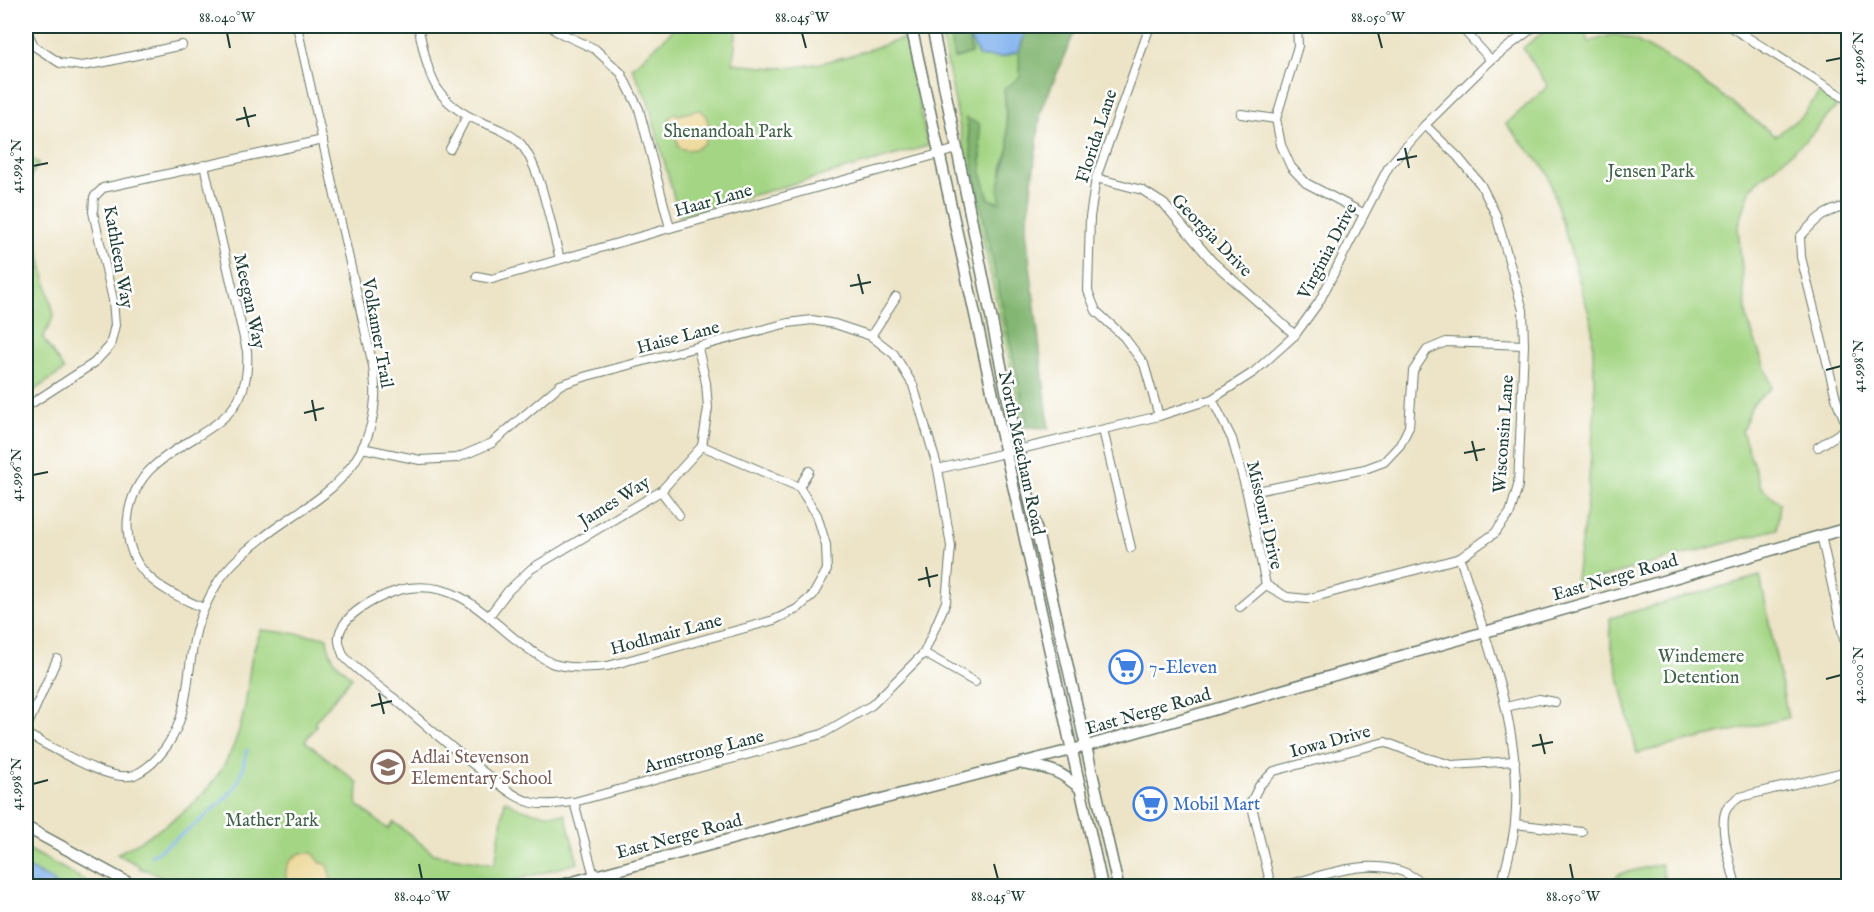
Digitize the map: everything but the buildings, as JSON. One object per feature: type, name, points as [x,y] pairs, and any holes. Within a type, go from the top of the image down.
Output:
[{"type":"main road","name":"North Meacham Road","points":[[911,26],[1102,886]]},
{"type":"main road","name":"North Meacham Road","points":[[932,26],[1018,449],[1118,886]]},
{"type":"main road","name":"East Nerge Road","points":[[558,886],[598,879],[1087,746],[1848,528]]},
{"type":"main road","points":[[1020,763],[1053,770],[1066,776],[1081,789]]},
{"type":"main road","points":[[26,827],[134,886]]},
{"type":"street","name":"Volkamer Trail","points":[[26,734],[105,773],[119,777],[134,775],[153,763],[170,744],[182,718],[195,637],[203,609],[220,580],[241,555],[271,530],[322,496],[346,475],[362,448],[373,419],[376,396],[373,366],[297,26]]},
{"type":"street","points":[[418,26],[430,76],[439,92],[450,105],[467,116],[503,131],[519,142],[534,166],[560,259]]},
{"type":"street","points":[[551,26],[556,31],[595,50],[621,73],[639,109],[670,228]]},
{"type":"street","name":"Florida Lane","points":[[1150,26],[1096,178],[1090,217],[1088,291],[1096,311],[1124,337],[1144,364],[1159,416]]},
{"type":"street","points":[[1297,26],[1298,46],[1276,119],[1281,146],[1291,167],[1306,183],[1363,213]]},
{"type":"street","points":[[1460,26],[1491,60]]},
{"type":"street","name":"Virginia Drive","points":[[938,469],[1159,416],[1212,399],[1254,372],[1295,335],[1319,302],[1389,166],[1425,125],[1491,60],[1535,26]]},
{"type":"street","points":[[1729,26],[1848,100]]},
{"type":"street","points":[[26,29],[34,46],[60,63],[82,66],[182,45]]},
{"type":"street","points":[[1241,114],[1276,119]]},
{"type":"street","points":[[450,149],[467,116]]},
{"type":"street","name":"Wisconsin Lane","points":[[1425,125],[1458,156],[1481,185],[1496,215],[1522,310],[1524,345],[1518,486],[1510,513],[1495,533],[1460,558]]},
{"type":"street","name":"Kathleen Way","points":[[26,407],[94,363],[110,346],[115,325],[113,300],[93,212],[94,197],[103,188],[323,140]]},
{"type":"street","name":"Haar Lane","points":[[477,276],[492,279],[957,149]]},
{"type":"street","name":"Meegan Way","points":[[203,609],[165,590],[147,575],[133,555],[127,533],[128,510],[136,487],[153,467],[218,424],[244,391],[248,370],[247,351],[204,165]]},
{"type":"street","name":"Georgia Drive","points":[[1096,178],[1142,190],[1164,204],[1212,261],[1295,335]]},
{"type":"street","points":[[1818,447],[1848,428],[1837,402],[1801,256],[1800,237],[1817,218],[1834,209],[1848,206]]},
{"type":"street","points":[[871,336],[896,297]]},
{"type":"street","name":"Haise Lane","points":[[362,448],[420,460],[457,458],[492,443],[560,385],[788,323],[812,320],[835,324],[871,336],[894,354],[913,385],[938,469]]},
{"type":"street","points":[[1247,493],[1365,469],[1384,462],[1400,445],[1409,427],[1413,371],[1427,350],[1446,342],[1524,345]]},
{"type":"street","points":[[698,348],[706,383],[708,408],[702,446],[799,487],[809,471]]},
{"type":"street","name":"Missouri Drive","points":[[1212,399],[1232,439],[1247,493],[1266,585],[1287,597],[1307,599],[1460,558]]},
{"type":"street","points":[[1103,430],[1131,548]]},
{"type":"street","name":"James Way","points":[[489,616],[508,591],[531,569],[661,491],[702,446]]},
{"type":"street","name":"Armstrong Lane","points":[[338,638],[344,655],[365,674],[478,768],[513,794],[534,804],[574,802],[822,734],[872,705],[924,653],[946,602],[951,546],[938,469]]},
{"type":"street","name":"Hodlmair Lane","points":[[338,638],[344,622],[370,603],[390,592],[429,587],[459,595],[489,616],[526,648],[553,663],[581,668],[608,666],[774,620],[796,609],[813,595],[827,570],[826,545],[817,515],[799,487]]},
{"type":"street","points":[[661,491],[679,515]]},
{"type":"street","points":[[1821,536],[1845,620],[1848,658]]},
{"type":"street","points":[[1460,558],[1506,707],[1515,761],[1515,824],[1501,886]]},
{"type":"street","points":[[1240,607],[1266,585]]},
{"type":"street","points":[[924,653],[975,682]]},
{"type":"street","points":[[26,729],[57,659]]},
{"type":"street","points":[[1506,707],[1539,699],[1555,702]]},
{"type":"street","name":"Iowa Drive","points":[[1271,886],[1251,802],[1259,786],[1274,771],[1385,742],[1452,765],[1515,761]]},
{"type":"street","points":[[1736,886],[1724,828],[1724,818],[1731,803],[1740,797],[1848,771]]},
{"type":"street","points":[[574,802],[598,879]]},
{"type":"street","points":[[1515,824],[1582,832]]},
{"type":"street","points":[[1283,886],[1350,869],[1377,867],[1407,873],[1429,886]]},
{"type":"green space","name":"Shenandoah Park","points":[[675,26],[737,26],[733,63],[773,68],[811,65],[905,38],[928,146],[679,216],[648,101],[632,68]]},
{"type":"green space","points":[[940,26],[948,26],[954,59],[971,53],[969,37],[979,57],[1003,57],[1019,51],[1020,77],[1005,107],[1009,147],[1002,168],[1000,204],[989,199],[982,175],[979,124],[966,119],[976,182],[1028,427],[1024,428],[972,189]]},
{"type":"green space","points":[[948,26],[967,26],[971,53],[954,59]]},
{"type":"green space","points":[[1027,26],[1077,26],[1041,111],[1026,230],[1049,428],[1028,427],[976,182],[966,118],[979,124],[982,175],[989,199],[1000,203],[999,185],[1009,147],[1004,89],[1020,77],[1019,51]]},
{"type":"green space","name":"Jensen Park","points":[[1551,26],[1581,26],[1589,42],[1615,35],[1630,38],[1696,77],[1775,136],[1803,115],[1819,93],[1837,106],[1807,139],[1751,187],[1738,228],[1747,319],[1772,387],[1752,405],[1742,431],[1761,487],[1780,503],[1777,529],[1575,585],[1587,502],[1595,409],[1592,324],[1547,171],[1506,124],[1548,86],[1523,48]]},
{"type":"green space","points":[[26,156],[39,163],[31,176],[29,209],[54,316],[43,338],[64,370],[26,396]]},
{"type":"green space","name":"Windemere Detention","points":[[1760,576],[1788,718],[1637,753],[1611,644],[1610,618]]},
{"type":"green space","name":"Mather Park","points":[[261,630],[327,637],[329,650],[334,660],[352,677],[315,722],[316,726],[305,741],[358,783],[357,805],[388,829],[394,822],[434,854],[495,864],[505,800],[534,812],[565,814],[578,863],[493,886],[178,886],[139,868],[140,866],[117,854],[182,813],[214,781],[227,761],[237,738],[252,656]]},
{"type":"green space","points":[[26,848],[95,886],[26,886]]},
{"type":"green space","points":[[1661,864],[1666,886],[1610,886],[1619,874]]},
{"type":"sand","points":[[701,110],[706,117],[709,133],[702,145],[696,149],[679,148],[669,118],[675,113],[679,115]]},
{"type":"sand","points":[[301,853],[313,853],[321,863],[327,864],[331,878],[329,886],[290,886],[286,876],[287,867],[292,859]]},
{"type":"water","points":[[967,26],[1027,26],[1019,51],[1003,57],[979,57],[969,37]]},
{"type":"water","points":[[26,867],[52,880],[57,886],[26,886]]},
{"type":"waterway","points":[[151,856],[199,822],[223,800],[240,777],[247,750]]},
{"type":"place","name":"7-Eleven","points":[[1126,667]]},
{"type":"place","name":"Adlai Stevenson Elementary School","points":[[388,767]]},
{"type":"place","name":"Mobil Mart","points":[[1150,804]]}]
